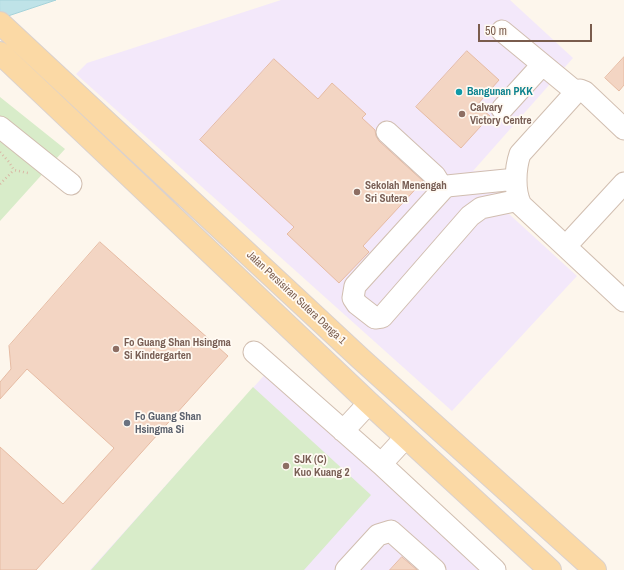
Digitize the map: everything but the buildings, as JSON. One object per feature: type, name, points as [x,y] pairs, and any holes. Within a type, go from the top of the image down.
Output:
[{"type":"main road","name":"Jalan Persisiran Sutera Danga 1","points":[[3,26],[361,359],[595,570]]},
{"type":"main road","points":[[0,53],[369,403],[550,570]]},
{"type":"lane","points":[[502,31],[576,92]]},
{"type":"lane","points":[[502,109],[542,65]]},
{"type":"lane","points":[[624,128],[585,92],[580,90],[576,92],[520,154],[516,166],[516,179],[521,205],[624,301]]},
{"type":"lane","points":[[0,127],[71,184]]},
{"type":"lane","points":[[387,132],[435,176],[443,189]]},
{"type":"lane","points":[[516,179],[447,186],[355,286],[353,298],[357,304],[375,318],[382,317],[470,216],[480,208],[519,200]]},
{"type":"lane","points":[[566,246],[624,183]]},
{"type":"lane","points":[[254,352],[381,464],[495,570]]},
{"type":"lane","points":[[343,431],[369,403]]},
{"type":"lane","points":[[381,464],[406,437]]},
{"type":"lane","points":[[346,570],[378,534],[391,532],[435,570]]},
{"type":"path","points":[[0,184],[14,170]]},
{"type":"shaded area","name":"Sekolah Menengah Sri Sutera","points":[[281,0],[510,0],[573,58],[473,171],[504,169],[509,214],[577,276],[452,411],[76,74],[87,63]]},
{"type":"shaded area","name":"SJK (C) Kuo Kuang 2","points":[[277,361],[501,570],[90,570]]},
{"type":"green space","points":[[0,97],[65,149],[0,221]]},
{"type":"green space","name":"SJK (C) Kuo Kuang 2","points":[[253,387],[371,495],[304,570],[91,570]]},
{"type":"water","points":[[0,0],[56,0],[0,20]]},
{"type":"place","name":"Bangunan PKK","points":[[459,92]]},
{"type":"place","name":"Calvary Victory Centre","points":[[462,114]]},
{"type":"place","name":"Sekolah Menengah Sri Sutera","points":[[357,192]]},
{"type":"place","name":"Fo Guang Shan Hsingma Si Kindergarten","points":[[116,349]]},
{"type":"place","name":"Fo Guang Shan Hsingma Si","points":[[127,423]]},
{"type":"place","name":"SJK (C) Kuo Kuang 2","points":[[286,466]]}]
